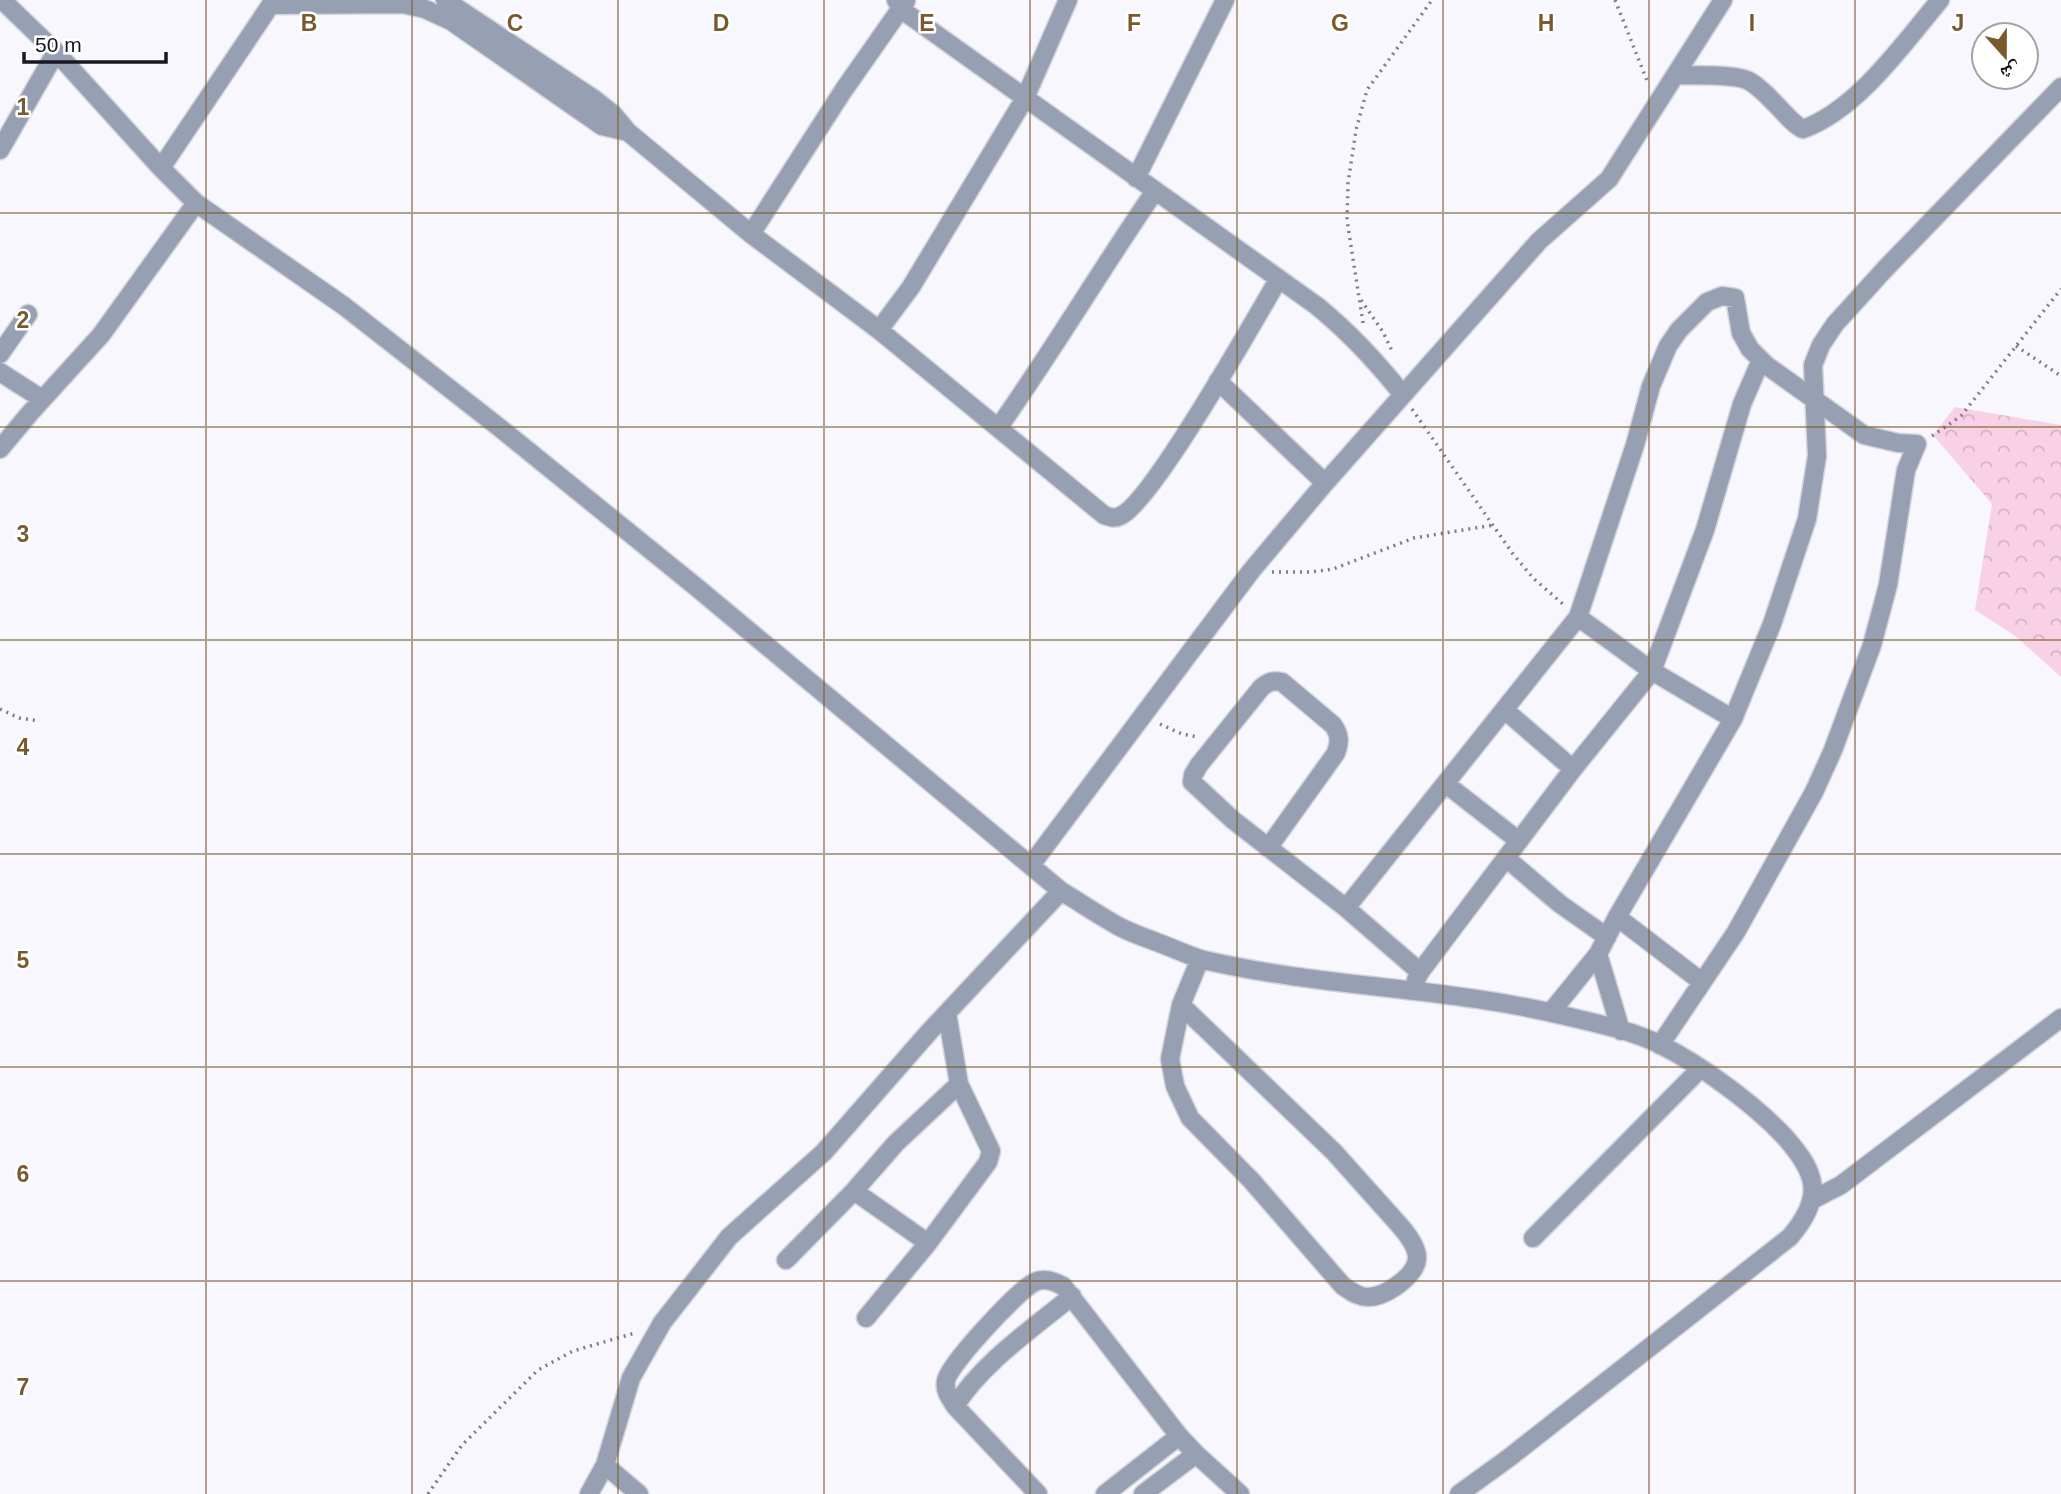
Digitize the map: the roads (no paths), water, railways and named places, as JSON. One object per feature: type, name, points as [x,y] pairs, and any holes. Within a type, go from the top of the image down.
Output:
[{"type":"street","points":[[2,0],[56,52],[195,203],[344,306],[500,428],[695,586],[1061,891],[1121,927],[1200,959],[1317,979],[1411,990],[1551,1012],[1621,1031],[1660,1045],[1700,1069],[1765,1116],[1807,1168],[1813,1184],[1814,1199],[1806,1218],[1790,1237],[1459,1494]]},
{"type":"street","points":[[879,330],[911,287],[1025,98],[1068,0]]},
{"type":"street","points":[[1136,178],[1225,0]]},
{"type":"street","points":[[1031,865],[1251,570],[1539,241],[1609,179],[1723,0]]},
{"type":"street","points":[[1677,75],[1747,79],[1781,108],[1795,127],[1803,129],[1836,113],[1886,65],[1940,0]]},
{"type":"street","points":[[161,168],[273,3],[403,4],[425,9],[452,10],[602,126],[628,132],[751,234],[879,330],[1104,515],[1113,518],[1122,516],[1143,494],[1165,463],[1218,381],[1278,279]]},
{"type":"street","points":[[751,234],[901,3],[1025,98],[1345,329],[1403,395]]},
{"type":"street","points":[[0,150],[56,52]]},
{"type":"street","points":[[1551,1012],[1598,954],[1733,719],[1772,624],[1807,519],[1817,456],[1812,398],[1813,365],[1821,345],[1835,324],[2061,87]]},
{"type":"street","points":[[998,428],[1045,362],[1099,273],[1155,191]]},
{"type":"street","points":[[0,449],[101,335],[195,203]]},
{"type":"street","points":[[1346,908],[1506,711],[1578,617],[1635,445],[1651,386],[1663,357],[1673,338],[1707,302],[1722,296],[1731,296],[1738,304],[1741,332],[1750,349],[1761,360],[1864,435],[1898,443],[1917,444],[1906,470],[1888,585],[1872,645],[1833,750],[1814,792],[1736,932],[1660,1045]]},
{"type":"street","points":[[0,354],[28,314]]},
{"type":"street","points":[[1411,990],[1420,972],[1518,841],[1652,671],[1705,530],[1742,404],[1761,360]]},
{"type":"street","points":[[0,372],[42,399]]},
{"type":"street","points":[[1218,381],[1325,483]]},
{"type":"street","points":[[1578,617],[1652,671],[1733,719]]},
{"type":"street","points":[[1268,848],[1336,753],[1340,743],[1334,724],[1282,682],[1276,681],[1269,681],[1261,688],[1224,732],[1195,771],[1192,782],[1233,820],[1268,848],[1346,908],[1420,972]]},
{"type":"street","points":[[1506,711],[1573,769]]},
{"type":"street","points":[[1446,784],[1518,841]]},
{"type":"street","points":[[1506,858],[1560,904],[1607,937]]},
{"type":"street","points":[[589,1494],[605,1465],[631,1378],[662,1323],[729,1237],[824,1152],[947,1013],[1061,891]]},
{"type":"street","points":[[1617,917],[1702,982]]},
{"type":"street","points":[[1598,954],[1621,1031]]},
{"type":"street","points":[[1181,1005],[1334,1152],[1402,1228],[1417,1251],[1417,1264],[1412,1274],[1390,1291],[1370,1297],[1356,1295],[1343,1286],[1251,1180],[1190,1118],[1175,1086],[1170,1059],[1181,1005],[1200,959]]},
{"type":"street","points":[[866,1318],[928,1243],[982,1171],[991,1151],[959,1084],[947,1013]]},
{"type":"street","points":[[1814,1199],[1850,1179],[2061,1018]]},
{"type":"street","points":[[1533,1238],[1700,1069]]},
{"type":"street","points":[[786,1260],[854,1191],[896,1143],[959,1084]]},
{"type":"street","points":[[854,1191],[928,1243]]},
{"type":"street","points":[[1038,1494],[955,1406],[947,1393],[946,1382],[950,1371],[992,1321],[1033,1283],[1049,1279],[1063,1286],[1072,1296],[1178,1436],[1240,1494]]},
{"type":"street","points":[[955,1406],[964,1391],[999,1357],[1072,1296]]},
{"type":"street","points":[[1104,1494],[1178,1436]]},
{"type":"street","points":[[1143,1494],[1196,1454]]},
{"type":"street","points":[[605,1465],[639,1494]]}]
